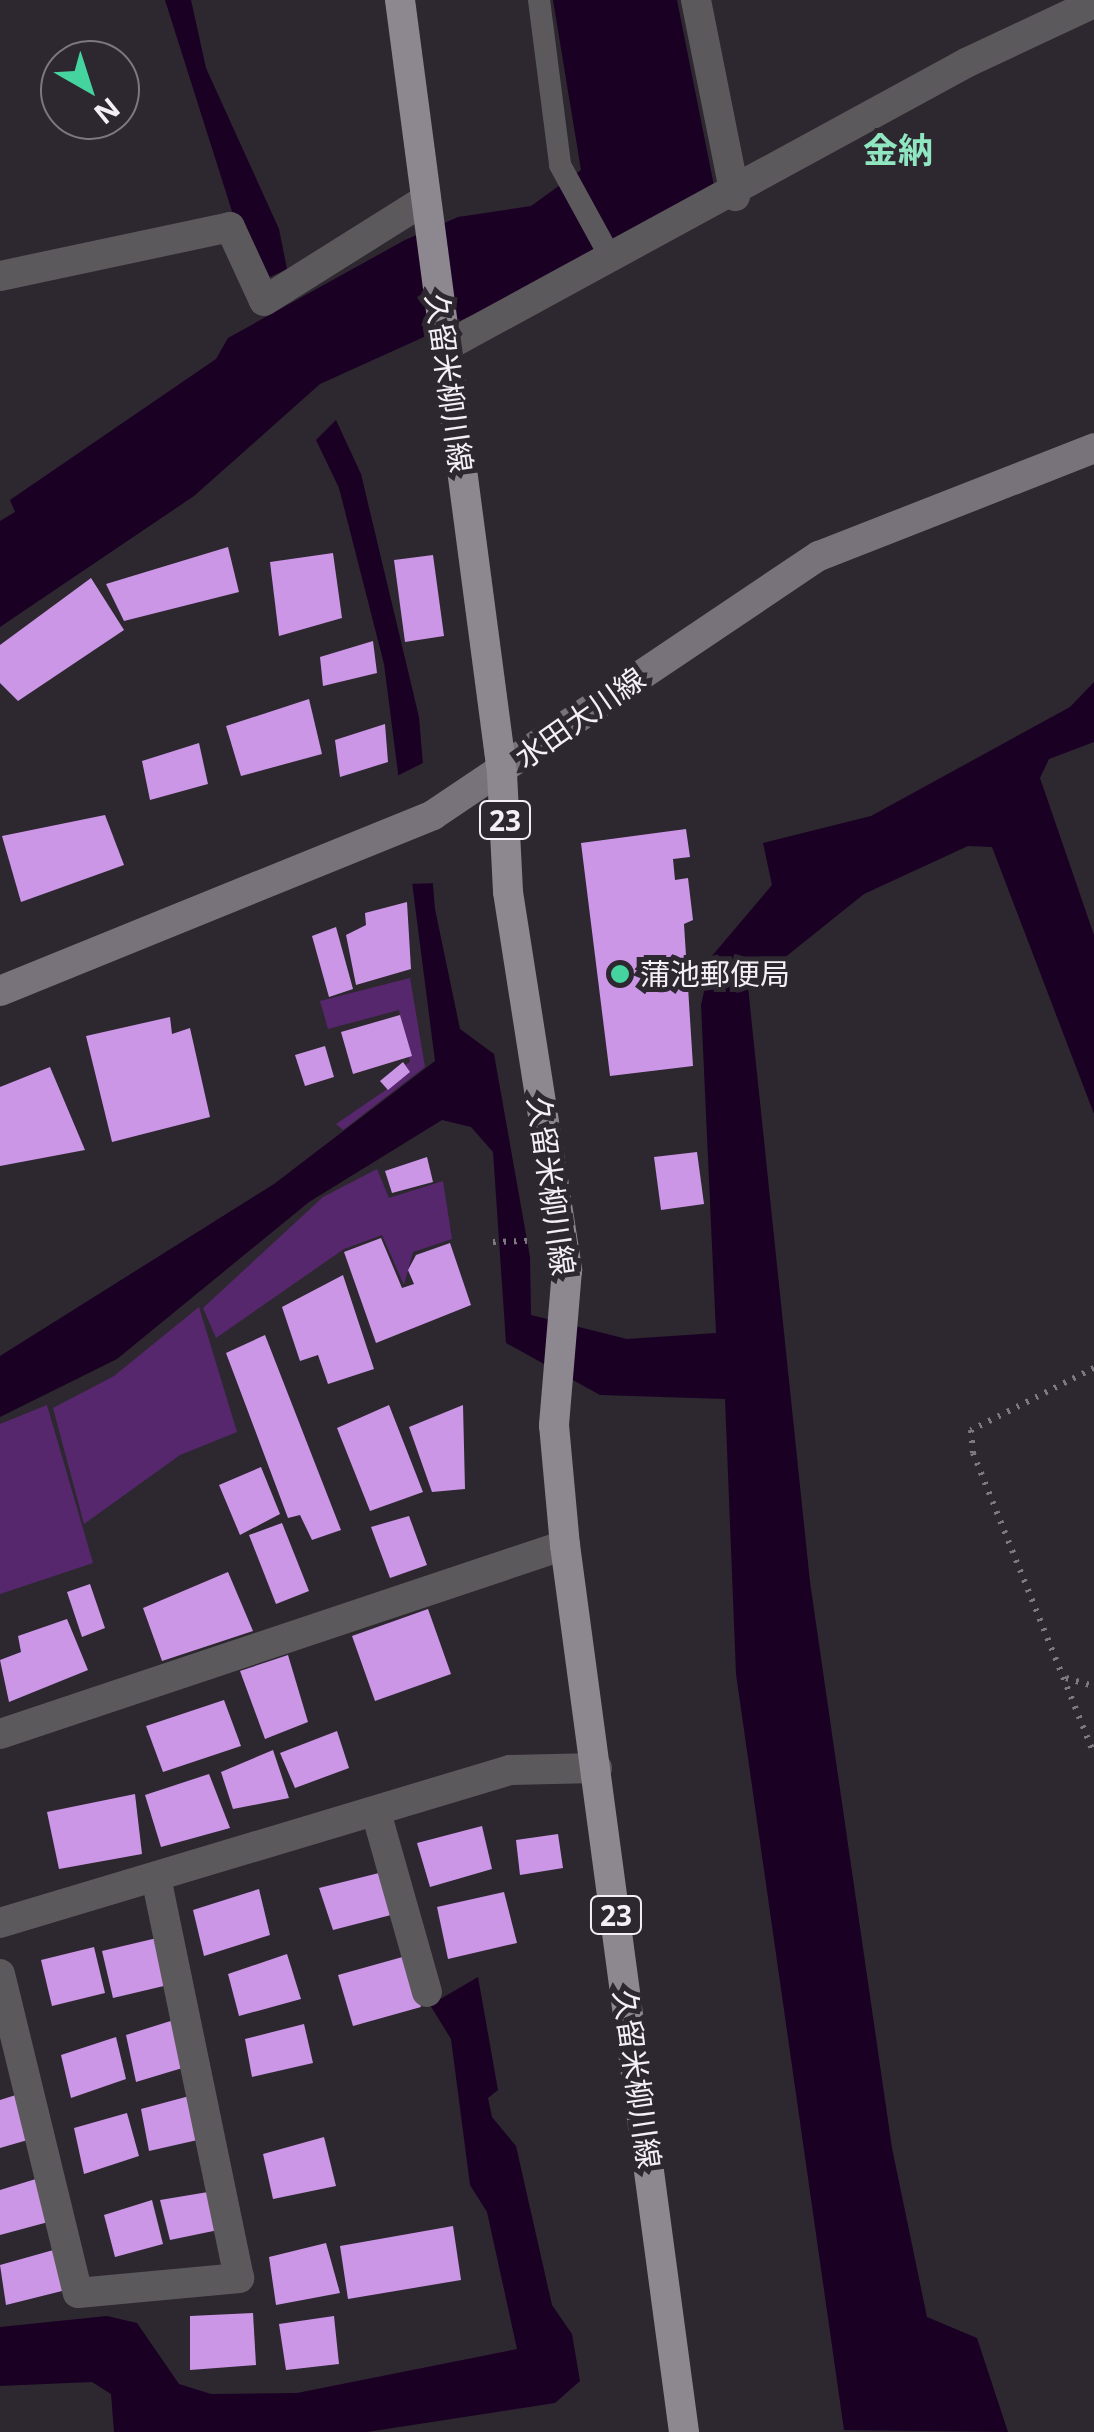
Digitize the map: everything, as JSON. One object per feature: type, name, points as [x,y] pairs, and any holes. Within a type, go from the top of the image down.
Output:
[{"type":"main road","name":"久留米柳川線","points":[[400,0],[502,773],[508,892],[567,1270],[556,1398],[564,1545],[684,2432]]},
{"type":"main road","name":"水田大川線","points":[[0,991],[433,816],[819,556],[1094,448]]},
{"type":"street","points":[[696,0],[735,196]]},
{"type":"street","points":[[443,342],[735,196],[968,62],[1094,3]]},
{"type":"street","points":[[0,276],[230,227],[264,301],[426,212]]},
{"type":"street","points":[[0,1734],[564,1545]]},
{"type":"street","points":[[0,1922],[510,1770],[597,1768]]},
{"type":"street","points":[[376,1812],[427,1992]]},
{"type":"street","points":[[0,1974],[78,2293],[239,2278],[156,1876]]},
{"type":"lane","points":[[539,0],[566,175],[612,260]]},
{"type":"path","points":[[1094,1368],[972,1430],[972,1453],[1094,1754]]},
{"type":"path","points":[[1066,1678],[1094,1686]]},
{"type":"shaded area","points":[[165,0],[191,0],[206,68],[279,229],[287,269],[255,284]]},
{"type":"shaded area","points":[[553,0],[677,0],[714,186],[523,292],[320,384],[194,496],[0,627],[0,521],[15,512],[10,500],[216,359],[228,338],[405,240],[458,217],[531,206],[581,170]]},
{"type":"shaded area","points":[[336,420],[361,474],[419,717],[435,909],[460,1029],[494,1054],[530,1257],[531,1315],[627,1339],[716,1333],[701,1005],[712,956],[772,885],[763,843],[871,816],[1070,707],[1094,682],[1094,742],[1049,759],[1040,778],[1094,935],[1094,1114],[992,847],[968,846],[864,894],[748,987],[810,1582],[892,2148],[927,2317],[977,2338],[1008,2432],[844,2430],[736,1674],[725,1399],[600,1395],[506,1343],[493,1152],[471,1127],[442,1120],[309,1202],[117,1359],[0,1417],[0,1356],[274,1184],[435,1061],[384,664],[339,488],[316,440]]},
{"type":"shaded area","points":[[410,978],[425,1067],[343,1130],[336,1124],[396,1083],[393,1072],[410,1062],[399,1010],[328,1029],[320,1001]]},
{"type":"shaded area","points":[[377,1169],[389,1198],[443,1181],[452,1239],[413,1252],[404,1285],[382,1235],[344,1249],[216,1338],[203,1308],[323,1197]]},
{"type":"shaded area","points":[[199,1307],[237,1432],[180,1455],[84,1524],[53,1408],[114,1376]]},
{"type":"shaded area","points":[[47,1405],[93,1563],[0,1594],[0,1424]]},
{"type":"shaded area","points":[[478,1977],[498,2090],[488,2098],[492,2117],[516,2146],[552,2305],[572,2334],[580,2381],[555,2403],[367,2432],[114,2432],[111,2394],[92,2382],[0,2386],[0,2327],[107,2316],[137,2323],[179,2384],[211,2394],[297,2393],[517,2349],[487,2212],[470,2185],[451,2039],[430,2005]]},
{"type":"pier","points":[[425,762],[441,883],[406,884],[393,778]]},
{"type":"building","points":[[228,547],[239,592],[124,621],[106,584]]},
{"type":"building","points":[[333,553],[342,618],[279,636],[270,562]]},
{"type":"building","points":[[433,555],[444,636],[405,642],[394,560]]},
{"type":"building","points":[[91,578],[124,630],[18,701],[0,683],[0,645]]},
{"type":"building","points":[[373,641],[377,673],[323,686],[320,657]]},
{"type":"building","points":[[309,699],[322,754],[241,776],[226,726]]},
{"type":"building","points":[[385,724],[388,762],[340,777],[335,740]]},
{"type":"building","points":[[199,743],[208,784],[150,800],[142,761]]},
{"type":"building","points":[[105,815],[124,865],[21,902],[2,836]]},
{"type":"building","points":[[686,829],[690,857],[673,859],[675,880],[688,878],[693,920],[684,924],[693,1066],[610,1076],[581,843]]},
{"type":"building","points":[[407,902],[411,969],[356,985],[346,935],[366,925],[365,913]]},
{"type":"building","points":[[336,927],[353,989],[329,997],[312,936]]},
{"type":"building","points":[[400,1015],[412,1056],[353,1074],[341,1032]]},
{"type":"building","points":[[170,1017],[172,1034],[190,1028],[210,1117],[112,1142],[86,1036]]},
{"type":"building","points":[[325,1046],[334,1077],[305,1086],[295,1055]]},
{"type":"building","points":[[403,1062],[410,1072],[388,1090],[380,1081]]},
{"type":"building","points":[[50,1067],[85,1150],[0,1166],[0,1087]]},
{"type":"building","points":[[697,1152],[704,1204],[661,1210],[654,1157]]},
{"type":"building","points":[[427,1157],[433,1182],[392,1193],[385,1171]]},
{"type":"building","points":[[381,1238],[402,1288],[414,1284],[408,1270],[416,1255],[450,1243],[471,1305],[376,1343],[344,1252]]},
{"type":"building","points":[[343,1275],[374,1369],[328,1384],[318,1355],[300,1361],[282,1307]]},
{"type":"building","points":[[265,1335],[341,1530],[312,1540],[300,1515],[288,1518],[226,1353]]},
{"type":"building","points":[[389,1405],[423,1492],[370,1511],[337,1428]]},
{"type":"building","points":[[463,1405],[465,1489],[432,1492],[409,1427]]},
{"type":"building","points":[[261,1467],[280,1514],[240,1535],[219,1485]]},
{"type":"building","points":[[409,1516],[427,1565],[390,1578],[371,1527]]},
{"type":"building","points":[[282,1523],[309,1591],[276,1604],[249,1535]]},
{"type":"building","points":[[228,1572],[253,1631],[162,1661],[143,1608]]},
{"type":"building","points":[[90,1584],[105,1628],[82,1637],[67,1592]]},
{"type":"building","points":[[428,1609],[451,1674],[375,1701],[352,1636]]},
{"type":"building","points":[[67,1619],[88,1670],[9,1702],[0,1660],[21,1652],[18,1636]]},
{"type":"building","points":[[288,1655],[308,1722],[265,1739],[240,1671]]},
{"type":"building","points":[[224,1700],[241,1746],[163,1772],[146,1726]]},
{"type":"building","points":[[337,1731],[349,1768],[295,1788],[280,1753]]},
{"type":"building","points":[[273,1750],[289,1798],[233,1809],[221,1772]]},
{"type":"building","points":[[209,1774],[230,1828],[161,1847],[145,1795]]},
{"type":"building","points":[[135,1794],[142,1854],[59,1869],[47,1812]]},
{"type":"building","points":[[482,1826],[492,1869],[430,1887],[417,1843]]},
{"type":"building","points":[[558,1834],[563,1868],[520,1875],[516,1840]]},
{"type":"building","points":[[379,1873],[391,1915],[333,1930],[319,1888]]},
{"type":"building","points":[[259,1889],[270,1935],[204,1956],[193,1910]]},
{"type":"building","points":[[504,1892],[517,1943],[448,1959],[437,1907]]},
{"type":"building","points":[[157,1938],[168,1985],[113,1998],[102,1951]]},
{"type":"building","points":[[94,1947],[105,1993],[52,2006],[41,1960]]},
{"type":"building","points":[[287,1954],[301,1999],[239,2016],[228,1974]]},
{"type":"building","points":[[406,1956],[421,2007],[353,2026],[338,1975]]},
{"type":"building","points":[[177,2019],[189,2066],[136,2082],[126,2035]]},
{"type":"building","points":[[304,2024],[313,2063],[252,2077],[245,2039]]},
{"type":"building","points":[[116,2037],[126,2079],[71,2098],[61,2055]]},
{"type":"building","points":[[19,2094],[31,2139],[0,2148],[0,2100]]},
{"type":"building","points":[[193,2095],[202,2139],[149,2151],[141,2109]]},
{"type":"building","points":[[127,2113],[139,2156],[84,2174],[74,2128]]},
{"type":"building","points":[[324,2137],[336,2186],[273,2199],[263,2154]]},
{"type":"building","points":[[39,2178],[52,2221],[0,2235],[0,2190]]},
{"type":"building","points":[[214,2191],[223,2229],[170,2240],[160,2200]]},
{"type":"building","points":[[152,2200],[163,2244],[115,2257],[104,2215]]},
{"type":"building","points":[[453,2226],[461,2280],[348,2299],[340,2246]]},
{"type":"building","points":[[326,2243],[340,2293],[276,2305],[269,2257]]},
{"type":"building","points":[[57,2249],[66,2290],[6,2305],[0,2265]]},
{"type":"building","points":[[253,2313],[256,2365],[190,2370],[190,2316]]},
{"type":"building","points":[[334,2316],[339,2364],[286,2370],[279,2324]]},
{"type":"place","name":"蒲池郵便局","points":[[620,974]]},
{"type":"district","name":"金納","points":[[898,150]]}]
